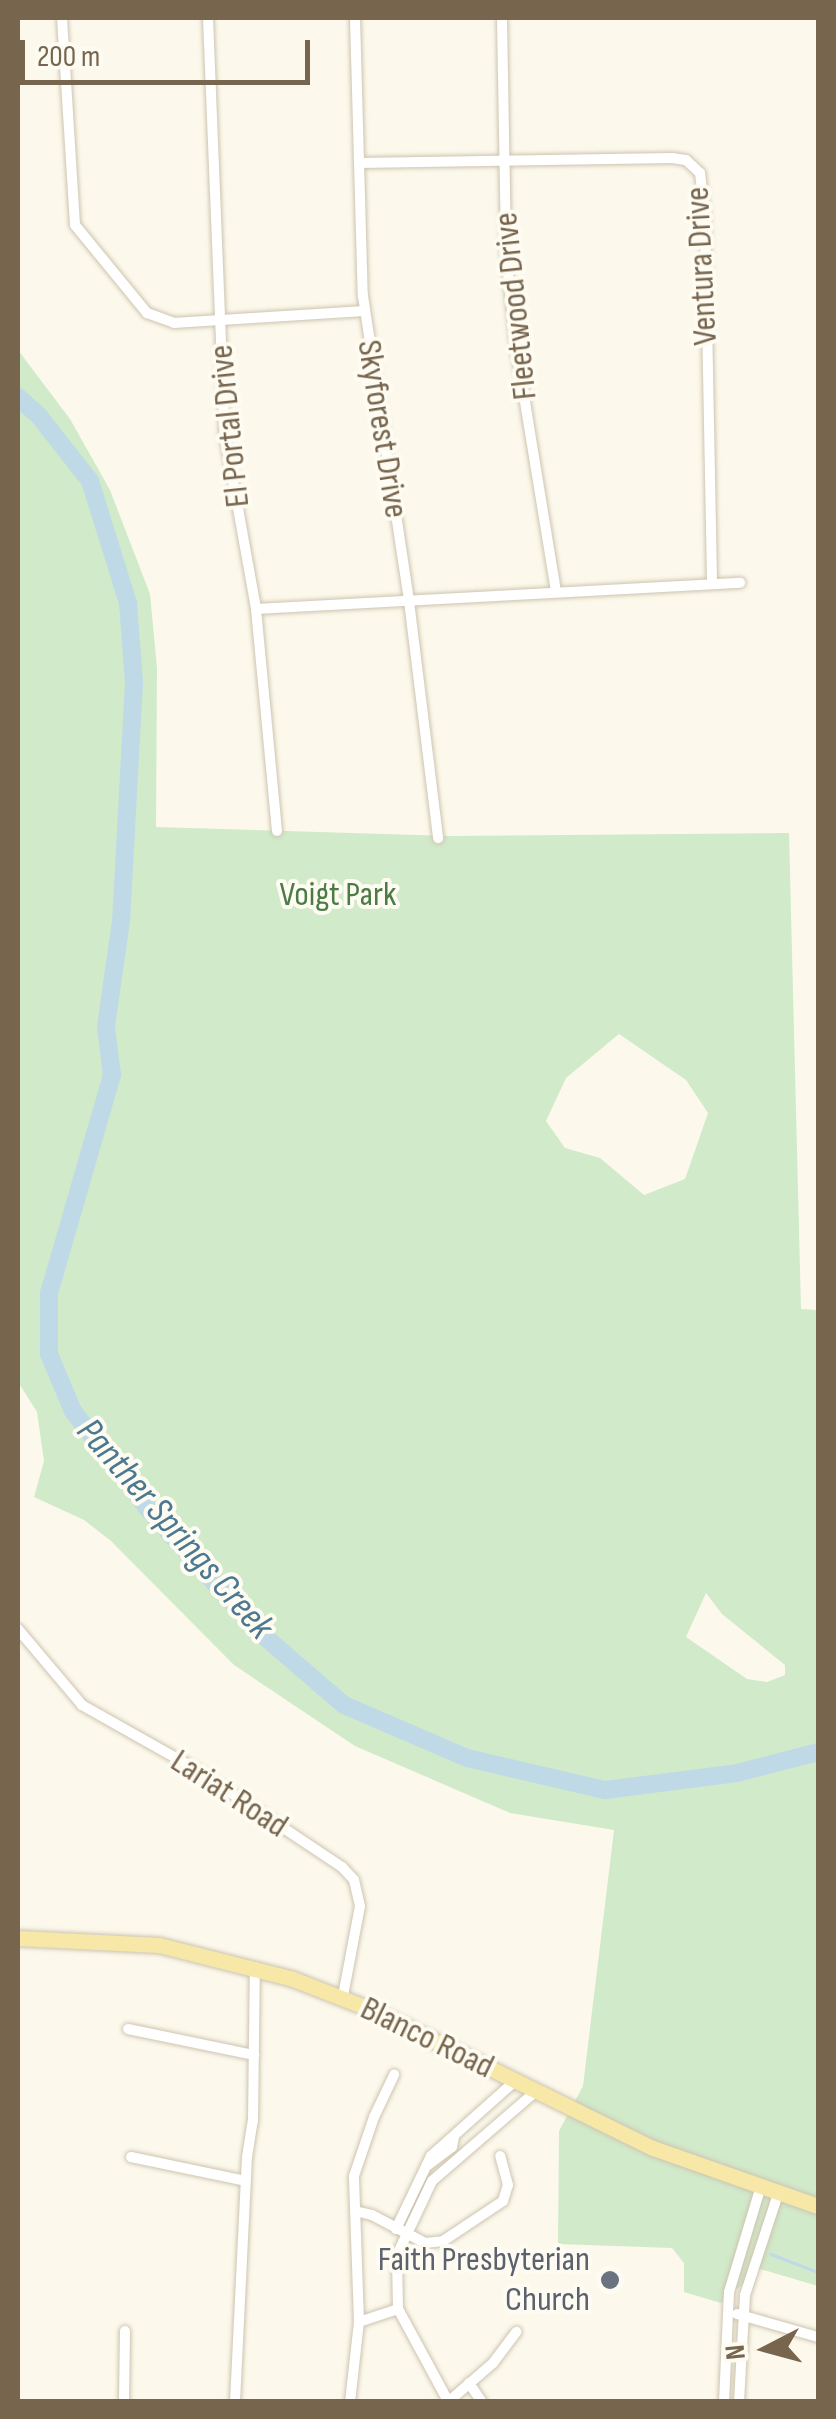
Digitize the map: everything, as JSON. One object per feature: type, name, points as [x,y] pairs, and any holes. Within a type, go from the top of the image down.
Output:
[{"type":"main road","name":"Blanco Road","points":[[18,1938],[159,1945],[255,1967],[343,1996],[534,2093],[653,2148],[760,2189],[818,2206]]},
{"type":"street","points":[[62,18],[71,213],[80,237],[147,313],[174,323],[364,311]]},
{"type":"street","name":"El Portal Drive","points":[[208,18],[225,436],[256,609],[277,831]]},
{"type":"street","name":"Skyforest Drive","points":[[355,18],[364,311],[409,601],[438,838]]},
{"type":"street","name":"Fleetwood Drive","points":[[502,18],[506,254],[516,347],[556,592]]},
{"type":"street","name":"Ventura Drive","points":[[359,163],[672,158],[686,160],[700,173],[705,215],[712,584]]},
{"type":"street","points":[[256,609],[740,583]]},
{"type":"street","name":"Lariat Road","points":[[18,1631],[82,1705],[192,1767],[342,1867],[354,1880],[360,1906],[343,1996]]},
{"type":"street","points":[[234,2402],[246,2182],[254,2122],[255,1967]]},
{"type":"street","points":[[128,2029],[254,2055]]},
{"type":"street","points":[[350,2402],[359,2322],[356,2163],[394,2075]]},
{"type":"street","points":[[515,2081],[431,2156],[401,2232],[394,2274],[398,2309],[448,2401],[493,2363],[516,2332]]},
{"type":"street","points":[[401,2232],[432,2181],[534,2093]]},
{"type":"street","points":[[355,2211],[434,2244],[493,2210],[508,2185],[500,2156]]},
{"type":"street","points":[[131,2158],[246,2182]]},
{"type":"street","points":[[724,2402],[726,2314],[734,2267],[760,2189]]},
{"type":"street","points":[[739,2402],[742,2314],[758,2250],[778,2194]]},
{"type":"street","points":[[359,2322],[398,2309]]},
{"type":"street","points":[[726,2314],[742,2314],[818,2338]]},
{"type":"street","points":[[124,2402],[125,2332]]},
{"type":"street","points":[[469,2383],[482,2402]]},
{"type":"green space","name":"Voigt Park","points":[[18,350],[70,419],[110,490],[150,594],[157,668],[156,827],[449,836],[789,833],[801,1309],[818,1310],[818,2286],[760,2269],[721,2303],[684,2292],[684,2263],[672,2248],[558,2244],[559,2131],[583,2086],[614,1830],[510,1813],[355,1746],[234,1665],[111,1541],[84,1520],[34,1497],[44,1461],[37,1412],[18,1382]],"holes":[[[619,1034],[686,1080],[708,1113],[685,1179],[644,1195],[600,1158],[565,1148],[546,1121],[566,1078]],[[706,1593],[722,1614],[785,1665],[785,1675],[767,1682],[747,1679],[686,1637]]]},
{"type":"waterway","name":"Panther Springs Creek","points":[[18,397],[39,416],[90,481],[128,603],[134,682],[121,921],[106,1027],[112,1075],[49,1293],[49,1354],[73,1411],[149,1510],[257,1630],[344,1705],[467,1758],[605,1790],[737,1773],[818,1752]]},
{"type":"waterway","points":[[771,2254],[818,2272]]},
{"type":"place","name":"Faith Presbyterian Church","points":[[610,2280]]}]
